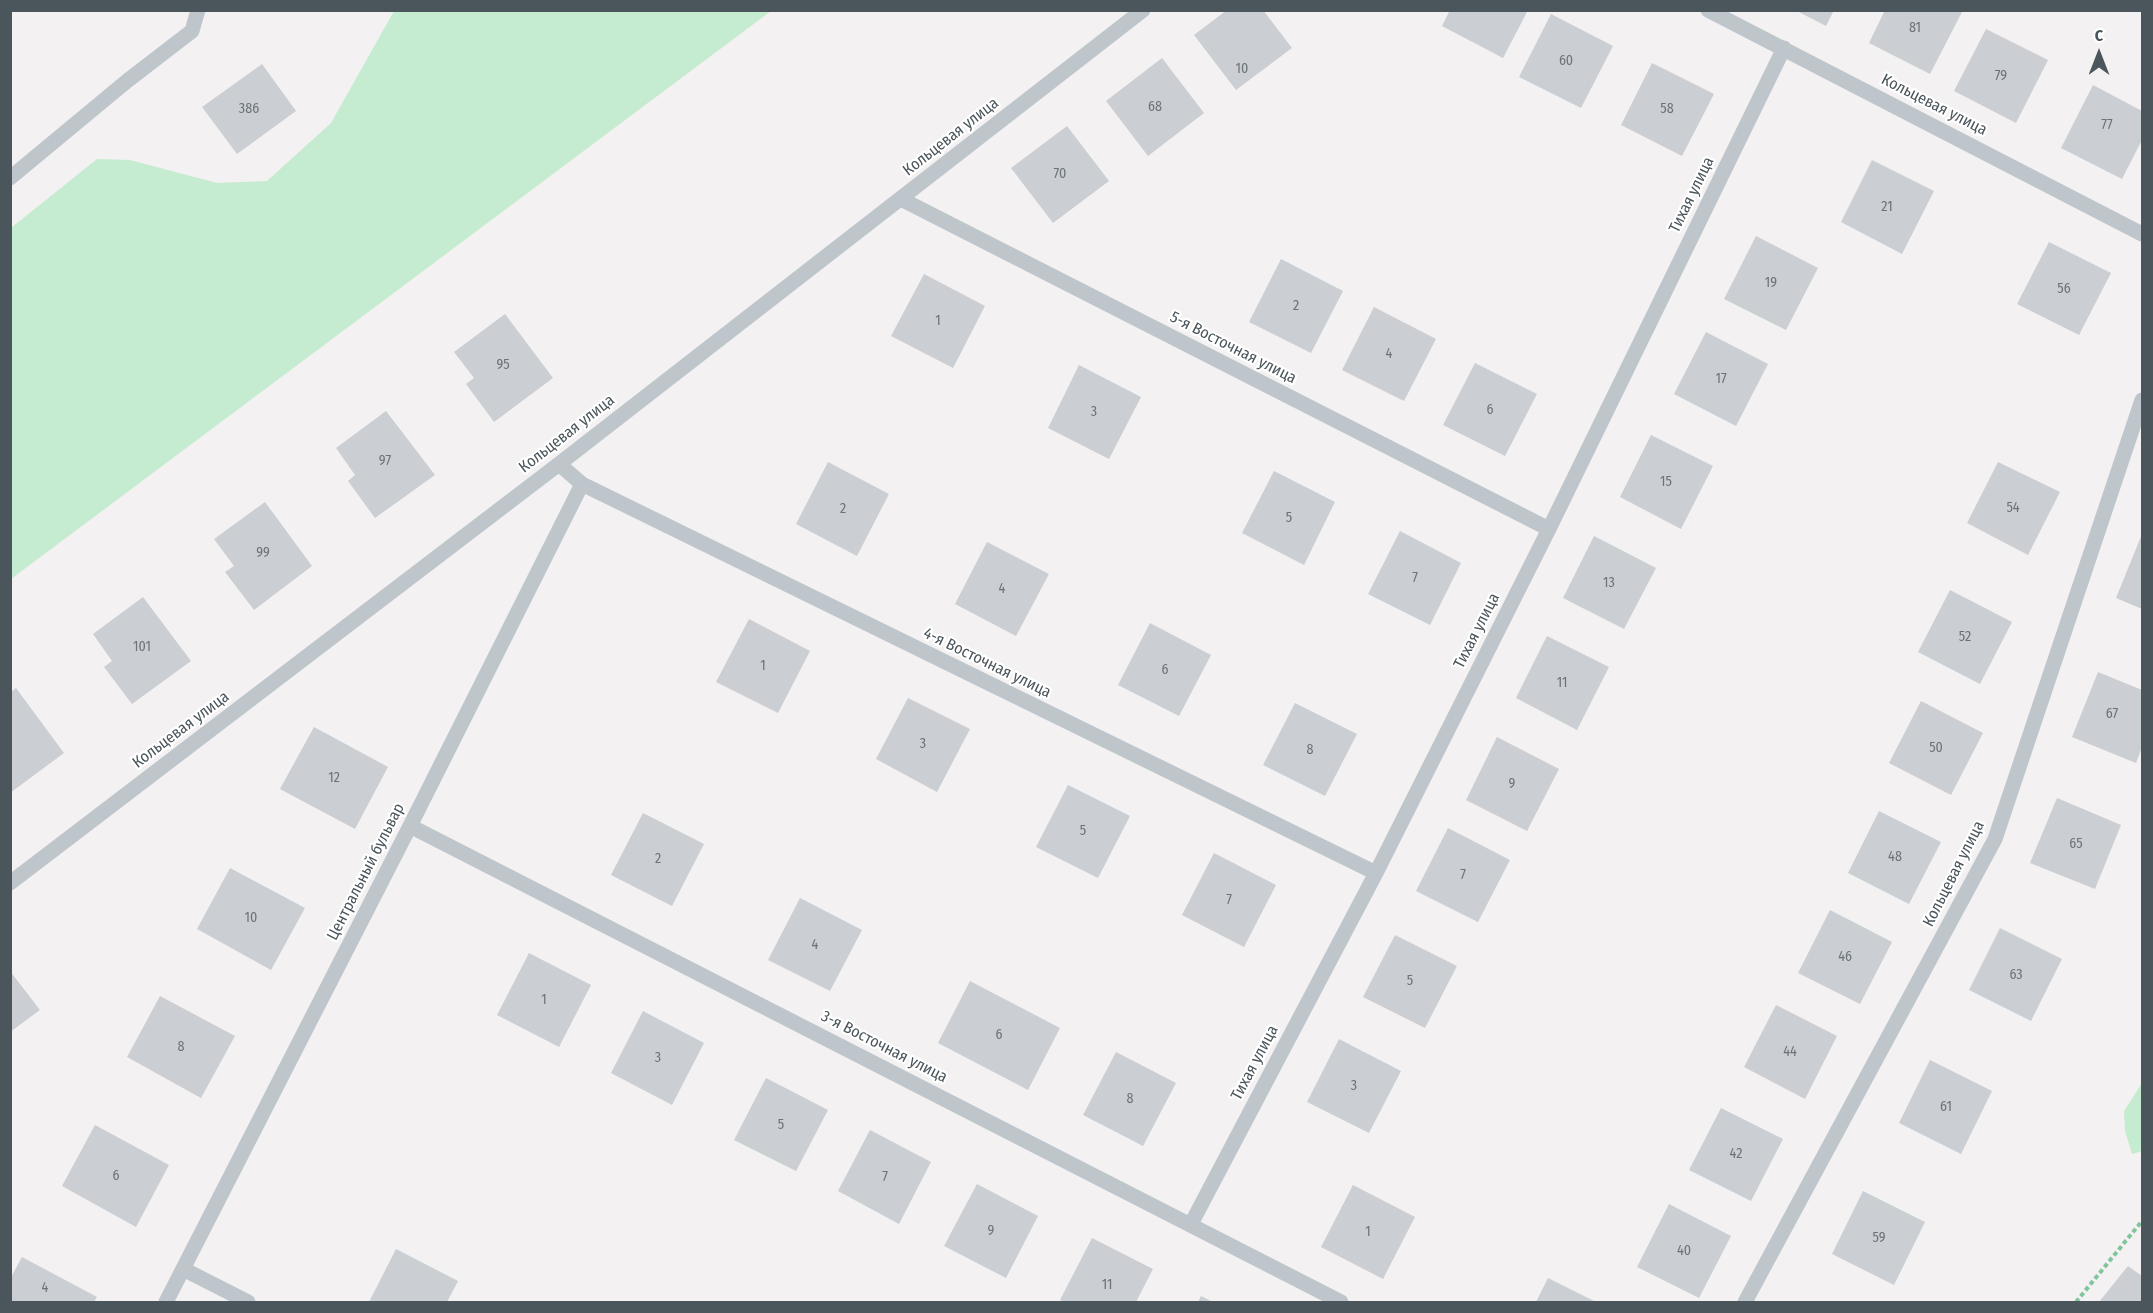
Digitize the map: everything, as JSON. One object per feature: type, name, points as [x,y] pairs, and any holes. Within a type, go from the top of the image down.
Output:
[{"type":"lane","points":[[10,178],[127,81],[192,31],[198,10]]},
{"type":"lane","name":"Кольцевая улица","points":[[10,883],[559,464],[1143,10]]},
{"type":"lane","name":"Кольцевая улица","points":[[1707,10],[2142,234]]},
{"type":"lane","name":"Тихая улица","points":[[1191,1224],[1376,873],[1549,529],[1784,48]]},
{"type":"lane","name":"5-я Восточная улица","points":[[901,199],[1549,529]]},
{"type":"lane","name":"Кольцевая улица","points":[[1744,1302],[1995,839],[2142,400]]},
{"type":"lane","points":[[559,464],[582,484]]},
{"type":"lane","name":"Центральный бульвар","points":[[166,1302],[582,484]]},
{"type":"lane","name":"4-я Восточная улица","points":[[582,484],[1376,873]]},
{"type":"lane","name":"3-я Восточная улица","points":[[410,826],[1341,1302]]},
{"type":"lane","points":[[183,1269],[248,1302]]},
{"type":"path","points":[[2076,1302],[2142,1221]]},
{"type":"green space","points":[[394,11],[771,11],[11,579],[11,228],[97,159],[130,160],[217,183],[267,181],[331,123]]},
{"type":"green space","points":[[2142,1083],[2142,1151],[2132,1154],[2125,1131],[2124,1111]]},
{"type":"building","points":[[1227,10],[1263,10],[1292,48],[1236,90],[1194,35]]},
{"type":"building","points":[[1450,10],[1528,10],[1503,58],[1442,26]]},
{"type":"building","points":[[1795,10],[1834,10],[1826,26]]},
{"type":"building","points":[[1885,10],[1959,10],[1962,12],[1930,74],[1869,43]]},
{"type":"building","points":[[1551,14],[1613,46],[1581,108],[1519,77]]},
{"type":"building","points":[[1986,29],[2048,60],[2016,123],[1954,91]]},
{"type":"building","points":[[1162,58],[1204,113],[1148,156],[1106,101]]},
{"type":"building","points":[[1652,63],[1714,94],[1682,156],[1621,125]]},
{"type":"building","points":[[262,64],[296,111],[237,154],[202,107]]},
{"type":"building","points":[[2093,85],[2142,111],[2142,140],[2122,179],[2061,148]]},
{"type":"building","points":[[1067,126],[1109,181],[1053,223],[1011,168]]},
{"type":"building","points":[[1872,160],[1934,191],[1902,254],[1841,222]]},
{"type":"building","points":[[1756,236],[1818,268],[1786,330],[1724,299]]},
{"type":"building","points":[[2049,242],[2111,273],[2079,335],[2017,304]]},
{"type":"building","points":[[1281,259],[1343,291],[1311,353],[1249,322]]},
{"type":"building","points":[[924,274],[985,306],[953,368],[891,336]]},
{"type":"building","points":[[1374,307],[1436,339],[1404,401],[1342,370]]},
{"type":"building","points":[[505,314],[553,378],[494,422],[466,384],[474,378],[454,352]]},
{"type":"building","points":[[1706,332],[1768,364],[1736,426],[1674,394]]},
{"type":"building","points":[[1475,363],[1537,394],[1505,456],[1443,425]]},
{"type":"building","points":[[1079,365],[1141,397],[1109,459],[1048,428]]},
{"type":"building","points":[[386,411],[435,475],[375,518],[348,481],[355,475],[336,448]]},
{"type":"building","points":[[1651,435],[1713,466],[1681,529],[1620,497]]},
{"type":"building","points":[[828,462],[889,494],[857,556],[796,524]]},
{"type":"building","points":[[1998,462],[2060,492],[2028,555],[1967,523]]},
{"type":"building","points":[[1274,471],[1335,502],[1304,565],[1242,533]]},
{"type":"building","points":[[265,502],[312,566],[254,610],[225,572],[234,566],[214,539]]},
{"type":"building","points":[[1400,531],[1461,563],[1430,625],[1368,594]]},
{"type":"building","points":[[2142,534],[2142,609],[2116,598]]},
{"type":"building","points":[[1594,536],[1656,568],[1624,629],[1563,598]]},
{"type":"building","points":[[987,542],[1049,574],[1016,636],[955,604]]},
{"type":"building","points":[[1950,590],[2012,622],[1980,684],[1918,652]]},
{"type":"building","points":[[143,597],[191,661],[132,704],[104,667],[112,661],[93,634]]},
{"type":"building","points":[[749,619],[810,651],[778,713],[716,682]]},
{"type":"building","points":[[1150,623],[1211,655],[1179,716],[1118,685]]},
{"type":"building","points":[[1547,636],[1609,667],[1577,730],[1516,698]]},
{"type":"building","points":[[2098,672],[2142,690],[2142,747],[2136,763],[2072,737]]},
{"type":"building","points":[[16,688],[64,753],[10,793],[10,693]]},
{"type":"building","points":[[908,698],[970,729],[937,792],[876,759]]},
{"type":"building","points":[[1921,701],[1983,733],[1951,795],[1889,763]]},
{"type":"building","points":[[1295,703],[1357,734],[1325,796],[1263,765]]},
{"type":"building","points":[[314,727],[388,767],[355,829],[280,789]]},
{"type":"building","points":[[1497,737],[1559,769],[1527,831],[1466,800]]},
{"type":"building","points":[[1068,785],[1130,816],[1098,878],[1036,847]]},
{"type":"building","points":[[2057,798],[2121,825],[2095,889],[2030,863]]},
{"type":"building","points":[[1879,811],[1941,842],[1909,904],[1848,873]]},
{"type":"building","points":[[643,813],[704,844],[672,906],[611,875]]},
{"type":"building","points":[[1448,828],[1510,860],[1478,922],[1416,891]]},
{"type":"building","points":[[1214,853],[1276,885],[1244,947],[1182,915]]},
{"type":"building","points":[[230,868],[305,908],[271,970],[197,929]]},
{"type":"building","points":[[800,898],[862,930],[830,991],[768,960]]},
{"type":"building","points":[[1830,910],[1892,942],[1860,1004],[1798,973]]},
{"type":"building","points":[[2000,928],[2062,959],[2031,1021],[1969,990]]},
{"type":"building","points":[[1395,935],[1457,966],[1425,1028],[1363,997]]},
{"type":"building","points":[[529,953],[591,985],[559,1047],[497,1015]]},
{"type":"building","points":[[10,971],[40,1010],[10,1032]]},
{"type":"building","points":[[970,981],[1060,1028],[1028,1090],[938,1043]]},
{"type":"building","points":[[160,996],[235,1036],[201,1098],[127,1057]]},
{"type":"building","points":[[1776,1005],[1837,1036],[1805,1099],[1744,1067]]},
{"type":"building","points":[[643,1011],[704,1043],[672,1105],[611,1073]]},
{"type":"building","points":[[1339,1039],[1401,1071],[1369,1133],[1307,1102]]},
{"type":"building","points":[[1116,1052],[1176,1083],[1143,1146],[1083,1115]]},
{"type":"building","points":[[1930,1060],[1992,1091],[1961,1154],[1899,1123]]},
{"type":"building","points":[[766,1078],[828,1110],[796,1171],[734,1140]]},
{"type":"building","points":[[1721,1108],[1783,1139],[1751,1201],[1689,1170]]},
{"type":"building","points":[[95,1125],[169,1165],[136,1227],[62,1186]]},
{"type":"building","points":[[870,1130],[931,1162],[899,1224],[838,1191]]},
{"type":"building","points":[[977,1184],[1038,1216],[1006,1278],[944,1246]]},
{"type":"building","points":[[1353,1185],[1415,1217],[1383,1279],[1321,1247]]},
{"type":"building","points":[[1863,1191],[1925,1222],[1894,1285],[1832,1254]]},
{"type":"building","points":[[1669,1204],[1731,1236],[1699,1298],[1637,1267]]},
{"type":"building","points":[[1092,1238],[1153,1269],[1136,1302],[1065,1302],[1060,1300]]},
{"type":"building","points":[[396,1249],[458,1281],[447,1302],[369,1302]]},
{"type":"building","points":[[22,1257],[97,1297],[94,1302],[10,1302],[10,1279]]},
{"type":"building","points":[[2128,1266],[2142,1276],[2142,1302],[2099,1302]]},
{"type":"building","points":[[1548,1278],[1596,1302],[1536,1302]]},
{"type":"building","points":[[1201,1296],[1213,1302],[1198,1302]]}]
